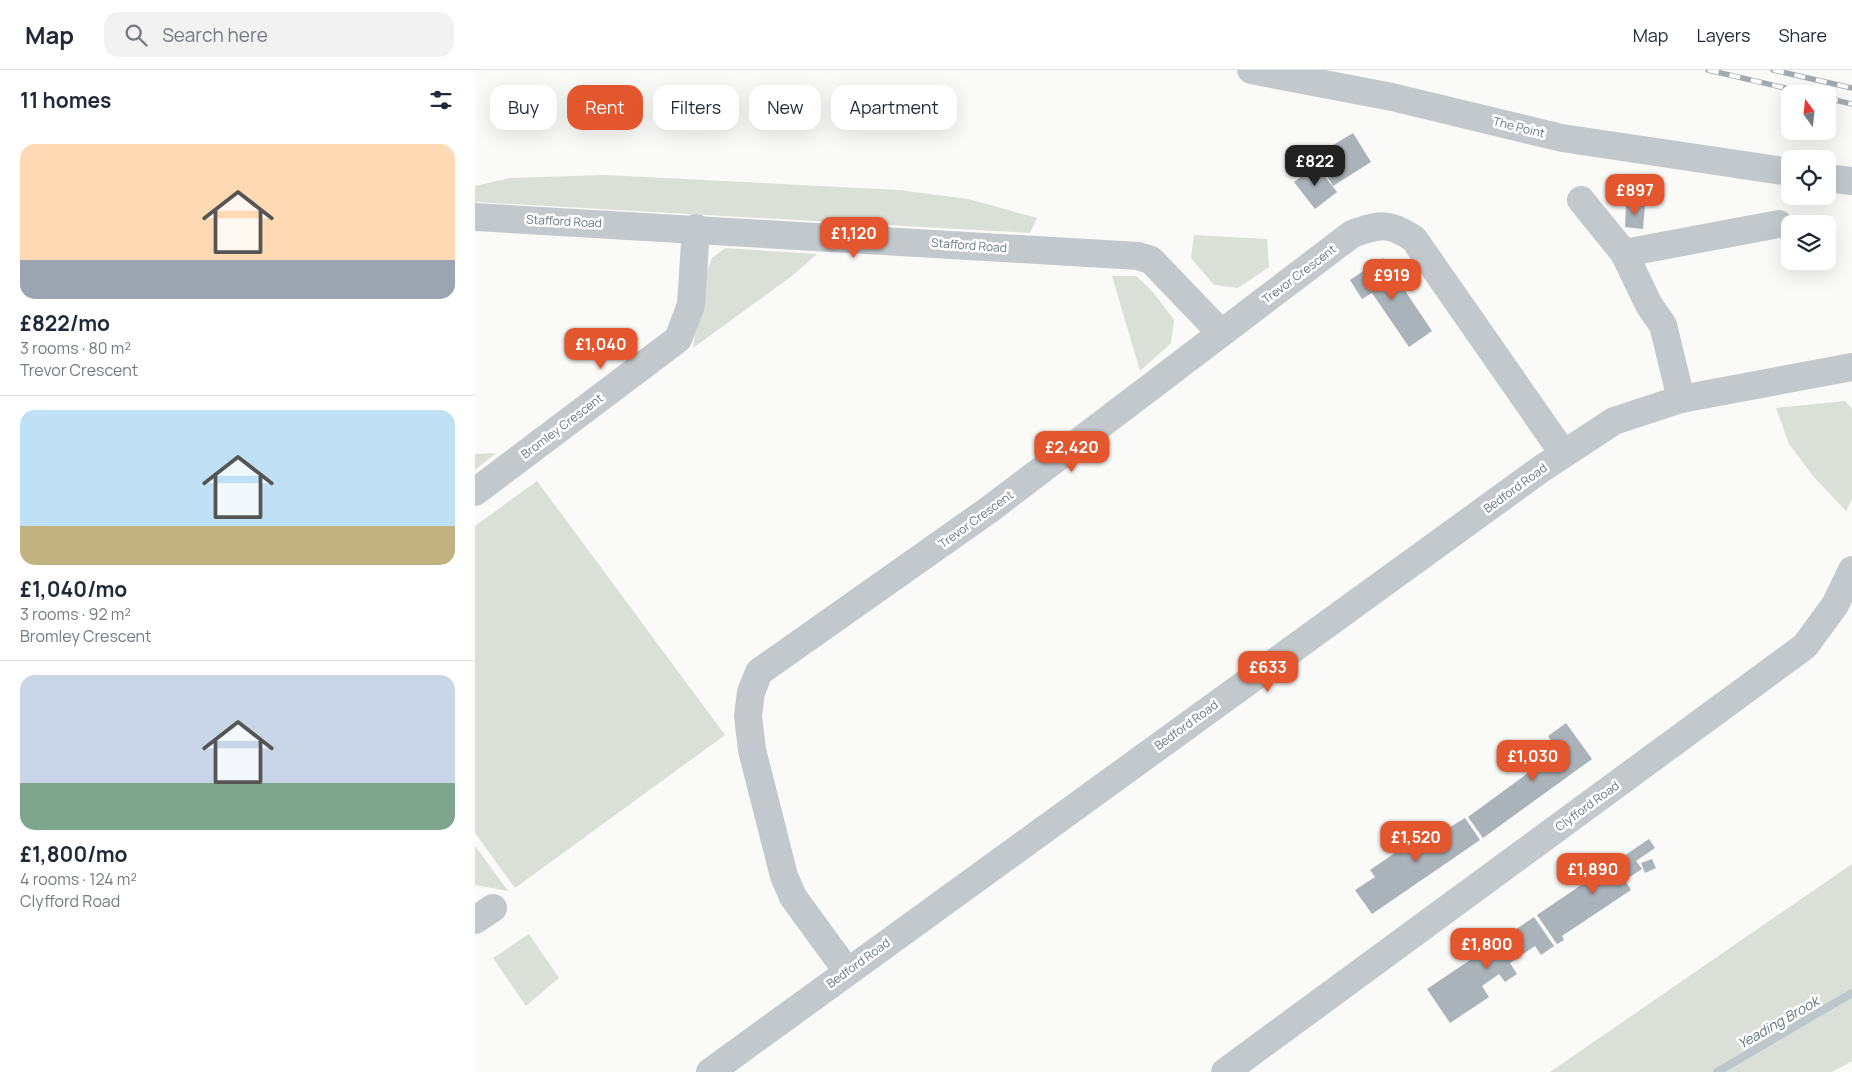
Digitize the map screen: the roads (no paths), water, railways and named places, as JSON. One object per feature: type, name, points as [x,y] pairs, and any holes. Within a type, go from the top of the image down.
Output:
[{"type":"street","name":"The Point","points":[[1251,70],[1392,97],[1561,138],[1781,171]]},
{"type":"street","points":[[1836,179],[1852,181]]},
{"type":"street","points":[[1581,200],[1624,253],[1649,305],[1663,324],[1681,399]]},
{"type":"street","name":"Stafford Road","points":[[475,216],[1138,256],[1151,260],[1221,333]]},
{"type":"street","points":[[1624,253],[1779,224]]},
{"type":"street","name":"Trevor Crescent","points":[[847,971],[793,897],[784,876],[752,750],[749,725],[751,692],[759,672],[990,510],[1352,234],[1373,226],[1397,228],[1413,240],[1563,453]]},
{"type":"street","name":"Bromley Crescent","points":[[475,492],[677,339],[691,306],[696,228]]},
{"type":"street","name":"Bedford Road","points":[[724,1068],[847,971],[1563,453],[1614,421],[1681,399],[1852,367]]},
{"type":"street","name":"Clyfford Road","points":[[1225,1072],[1805,646],[1835,605],[1852,570]]},
{"type":"waterway","name":"Yeading Brook","points":[[1717,1072],[1852,993]]},
{"type":"railway","points":[[1708,70],[1781,87]]},
{"type":"railway","points":[[1773,70],[1852,88]]},
{"type":"railway","points":[[1836,100],[1852,104]]}]
